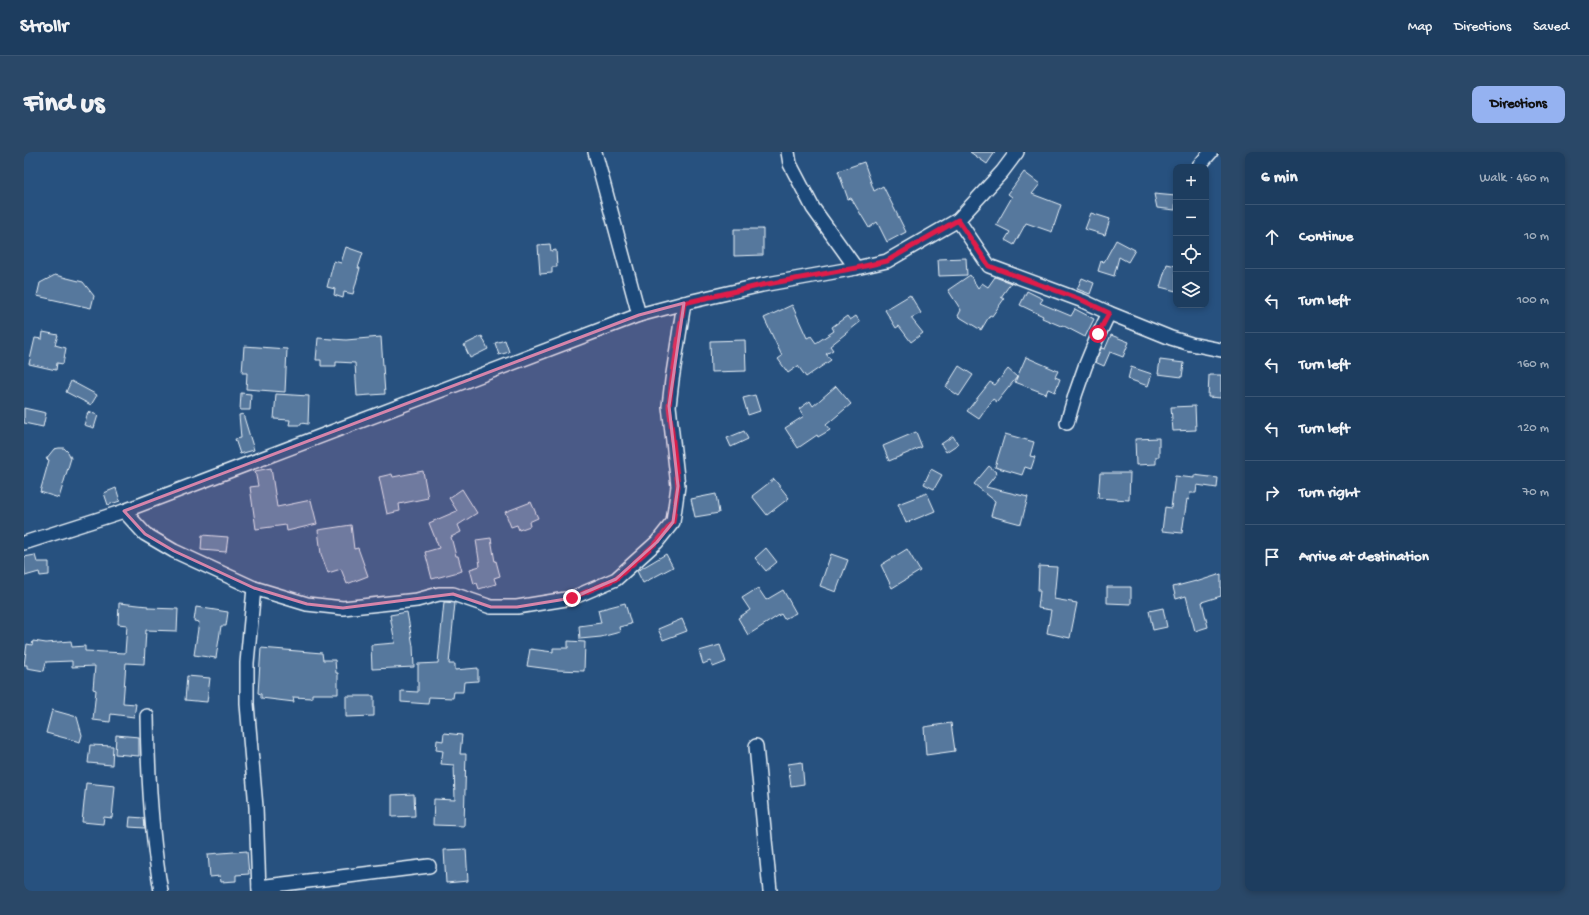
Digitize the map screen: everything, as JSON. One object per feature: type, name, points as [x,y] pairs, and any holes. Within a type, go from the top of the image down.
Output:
[{"type":"street","points":[[595,152],[639,315]]},
{"type":"street","points":[[788,152],[790,164],[813,208],[856,268]]},
{"type":"street","points":[[24,543],[124,511],[639,315],[762,285],[887,261],[958,220],[1002,172],[1017,152]]},
{"type":"street","points":[[1201,164],[1211,152]]},
{"type":"street","points":[[958,220],[989,266],[1082,300],[1109,313],[1171,338],[1221,350]]},
{"type":"street","points":[[124,511],[145,534],[174,551],[254,588],[307,604],[343,608],[417,600],[439,594],[453,594],[491,607],[517,607],[572,598],[616,579],[657,542],[673,522],[678,486],[669,406],[684,303]]},
{"type":"street","points":[[1067,423],[1081,376],[1098,334],[1109,313]]},
{"type":"street","points":[[254,588],[247,663],[247,704],[256,808],[259,889],[429,866]]},
{"type":"street","points":[[147,716],[154,832],[160,891]]},
{"type":"street","points":[[756,746],[770,891]]},
{"type":"highlighted area","points":[[684,303],[669,406],[678,486],[673,522],[657,542],[616,579],[572,598],[517,607],[491,607],[453,594],[343,608],[307,604],[254,588],[174,551],[145,534],[124,511],[639,315]]},
{"type":"building","points":[[970,152],[995,152],[987,164]]},
{"type":"building","points":[[864,162],[874,191],[883,186],[906,232],[887,242],[877,222],[869,228],[851,198],[848,199],[838,171]]},
{"type":"building","points":[[1024,172],[1040,184],[1032,194],[1061,205],[1052,232],[1026,223],[1014,245],[1005,240],[1010,232],[996,225],[1012,197],[1008,194]]},
{"type":"building","points":[[1154,194],[1173,196],[1173,210],[1157,208]]},
{"type":"building","points":[[1091,213],[1110,219],[1105,235],[1085,229]]},
{"type":"building","points":[[734,229],[763,229],[763,255],[734,256]]},
{"type":"building","points":[[1116,240],[1135,250],[1128,262],[1119,257],[1114,276],[1098,271],[1101,261],[1104,262]]},
{"type":"building","points":[[550,244],[551,251],[556,250],[557,267],[552,267],[552,273],[540,274],[538,245]]},
{"type":"building","points":[[346,247],[363,253],[358,268],[360,268],[353,294],[344,292],[343,298],[334,295],[335,289],[327,287],[334,261],[341,263]]},
{"type":"building","points":[[966,258],[967,275],[939,276],[938,259]]},
{"type":"building","points":[[1167,264],[1173,265],[1173,290],[1160,287]]},
{"type":"building","points":[[55,275],[83,282],[94,296],[91,308],[37,296],[40,283]]},
{"type":"building","points":[[970,275],[978,288],[982,283],[988,287],[995,277],[1011,283],[1001,297],[1004,299],[992,316],[990,315],[981,330],[958,316],[961,310],[948,290]]},
{"type":"building","points":[[1082,278],[1094,283],[1090,294],[1077,289]]},
{"type":"building","points":[[1027,291],[1043,299],[1040,303],[1071,316],[1075,309],[1094,319],[1085,337],[1062,325],[1061,326],[1042,318],[1043,316],[1020,305]]},
{"type":"building","points":[[910,295],[921,313],[911,318],[923,333],[911,342],[899,326],[896,328],[885,310]]},
{"type":"building","points":[[792,305],[807,338],[811,336],[816,343],[834,331],[832,327],[847,316],[850,320],[856,316],[860,322],[830,346],[833,350],[826,354],[831,360],[806,377],[798,366],[788,373],[778,359],[782,356],[764,318]]},
{"type":"building","points":[[43,332],[58,335],[55,345],[66,348],[63,364],[57,363],[56,370],[29,364],[35,338],[42,339]]},
{"type":"building","points":[[1111,335],[1129,342],[1123,357],[1110,352],[1104,366],[1095,362],[1101,348],[1105,349]]},
{"type":"building","points":[[482,336],[488,349],[470,358],[464,345]]},
{"type":"building","points":[[381,337],[385,394],[357,396],[355,363],[336,362],[336,366],[321,366],[321,360],[316,360],[318,338],[346,340]]},
{"type":"building","points":[[505,340],[509,352],[499,355],[495,343]]},
{"type":"building","points":[[745,340],[746,371],[711,372],[710,341]]},
{"type":"building","points":[[244,346],[287,349],[285,392],[246,389],[247,373],[242,373]]},
{"type":"building","points":[[1026,357],[1058,371],[1055,377],[1060,379],[1055,392],[1048,389],[1046,394],[1015,382]]},
{"type":"building","points":[[1160,360],[1184,363],[1182,377],[1158,374]]},
{"type":"building","points":[[959,366],[973,375],[959,396],[946,387]]},
{"type":"building","points":[[1131,367],[1152,374],[1148,386],[1128,379]]},
{"type":"building","points":[[1008,369],[1017,377],[997,402],[993,399],[979,419],[967,411],[990,382],[995,385]]},
{"type":"building","points":[[1209,375],[1221,375],[1221,398],[1208,397]]},
{"type":"building","points":[[71,381],[97,395],[91,405],[66,392]]},
{"type":"building","points":[[836,386],[851,404],[826,425],[830,430],[818,437],[817,435],[798,448],[785,428],[804,416],[799,409],[810,401],[813,406]]},
{"type":"building","points":[[241,393],[251,394],[250,410],[240,410]]},
{"type":"building","points":[[276,394],[309,396],[308,424],[301,423],[301,425],[289,425],[290,420],[274,419]]},
{"type":"building","points":[[755,395],[760,411],[748,415],[743,398]]},
{"type":"building","points":[[1195,406],[1196,430],[1173,431],[1171,407]]},
{"type":"building","points":[[24,408],[46,413],[43,427],[24,423]]},
{"type":"building","points":[[88,412],[98,415],[94,428],[84,425]]},
{"type":"building","points":[[243,414],[254,450],[240,454],[235,439],[241,438],[239,415]]},
{"type":"building","points":[[744,431],[748,439],[731,447],[727,438]]},
{"type":"building","points":[[916,432],[922,447],[889,461],[883,446]]},
{"type":"building","points":[[1005,434],[1034,442],[1030,456],[1035,457],[1031,469],[1025,467],[1022,475],[995,467]]},
{"type":"building","points":[[953,436],[958,444],[946,452],[941,444]]},
{"type":"building","points":[[1159,438],[1159,457],[1156,457],[1156,464],[1136,465],[1135,439]]},
{"type":"building","points":[[64,448],[71,458],[59,498],[40,492],[49,460],[46,459],[54,449]]},
{"type":"building","points":[[989,466],[997,473],[986,487],[1028,497],[1021,524],[991,516],[995,501],[974,484]]},
{"type":"building","points":[[271,468],[277,507],[311,500],[317,524],[287,531],[286,525],[256,529],[250,487],[258,486],[255,471]]},
{"type":"building","points":[[931,469],[942,475],[934,489],[924,484]]},
{"type":"building","points":[[423,471],[428,498],[399,504],[400,511],[387,514],[379,477],[392,474],[393,477]]},
{"type":"building","points":[[1100,473],[1130,473],[1129,500],[1098,498]]},
{"type":"building","points":[[1194,475],[1218,478],[1217,488],[1197,485],[1196,493],[1190,493],[1189,500],[1187,499],[1182,533],[1162,531],[1165,507],[1171,508],[1175,476],[1194,478]]},
{"type":"building","points":[[774,479],[789,498],[767,515],[752,496]]},
{"type":"building","points":[[116,488],[120,501],[108,505],[104,493]]},
{"type":"building","points":[[462,489],[477,513],[458,525],[461,532],[451,537],[462,571],[432,579],[425,552],[439,548],[429,523],[457,511],[449,498]]},
{"type":"building","points":[[927,493],[935,511],[906,523],[898,504]]},
{"type":"building","points":[[716,494],[719,513],[695,517],[691,499]]},
{"type":"building","points":[[531,502],[538,518],[529,522],[530,526],[519,530],[517,525],[511,527],[505,512]]},
{"type":"building","points":[[351,525],[354,549],[358,548],[368,576],[347,584],[341,569],[328,573],[321,554],[318,530]]},
{"type":"building","points":[[202,535],[228,537],[226,552],[201,550]]},
{"type":"building","points":[[491,538],[495,562],[496,561],[500,576],[494,578],[496,584],[479,589],[477,583],[474,584],[470,569],[480,566],[476,540]]},
{"type":"building","points":[[766,548],[777,562],[766,571],[755,558]]},
{"type":"building","points":[[907,549],[920,571],[892,588],[881,565]]},
{"type":"building","points":[[666,554],[673,567],[643,583],[637,571]]},
{"type":"building","points":[[831,554],[848,560],[836,592],[820,586]]},
{"type":"building","points":[[35,555],[37,562],[49,562],[49,575],[40,576],[39,572],[25,576],[24,557]]},
{"type":"building","points":[[1039,566],[1057,567],[1054,599],[1077,603],[1070,638],[1047,633],[1051,610],[1038,608],[1040,591],[1038,591]]},
{"type":"building","points":[[1221,574],[1221,596],[1202,602],[1208,627],[1195,631],[1186,596],[1176,599],[1173,587]]},
{"type":"building","points":[[1107,587],[1131,587],[1131,604],[1107,603]]},
{"type":"building","points":[[758,588],[766,600],[783,590],[796,613],[784,619],[781,614],[748,635],[738,618],[750,610],[742,598]]},
{"type":"building","points":[[444,602],[455,603],[449,664],[455,664],[455,670],[478,668],[478,681],[464,682],[463,692],[454,692],[453,698],[429,697],[428,704],[401,702],[401,691],[418,692],[418,664],[438,663]]},
{"type":"building","points":[[119,603],[148,606],[148,608],[178,609],[177,631],[146,630],[144,664],[126,663],[123,703],[136,704],[134,717],[111,714],[110,722],[93,720],[96,690],[93,689],[95,666],[72,667],[72,661],[46,662],[44,671],[27,668],[27,665],[24,665],[27,644],[32,645],[33,641],[46,643],[71,641],[72,647],[85,646],[85,651],[125,653],[127,625],[118,624]]},
{"type":"building","points":[[625,603],[631,624],[619,627],[620,632],[601,637],[580,639],[579,626],[601,623],[598,610]]},
{"type":"building","points":[[196,607],[228,612],[226,626],[221,626],[216,658],[194,655],[199,622],[194,621]]},
{"type":"building","points":[[1163,608],[1167,627],[1153,630],[1149,611]]},
{"type":"building","points":[[407,612],[413,646],[414,667],[372,669],[371,645],[395,643],[390,615]]},
{"type":"building","points":[[682,619],[687,631],[663,640],[658,629]]},
{"type":"building","points":[[568,641],[585,642],[584,671],[557,670],[527,666],[530,649],[553,652],[553,648],[568,648]]},
{"type":"building","points":[[720,645],[726,662],[713,667],[710,661],[703,664],[699,651]]},
{"type":"building","points":[[261,648],[322,653],[323,660],[335,660],[336,673],[338,673],[338,694],[312,694],[312,698],[293,697],[294,702],[261,698],[261,694],[258,693]]},
{"type":"building","points":[[187,676],[210,678],[207,702],[185,700]]},
{"type":"building","points":[[346,696],[374,696],[374,716],[346,717]]},
{"type":"building","points":[[52,710],[77,717],[82,735],[80,742],[46,733]]},
{"type":"building","points":[[951,723],[955,751],[926,755],[924,727]]},
{"type":"building","points":[[444,733],[462,735],[460,754],[466,754],[464,826],[433,825],[434,799],[455,800],[454,765],[441,764],[443,751],[436,750],[437,740],[443,741]]},
{"type":"building","points":[[116,735],[139,737],[139,756],[115,754]]},
{"type":"building","points":[[90,745],[113,746],[112,765],[88,763]]},
{"type":"building","points":[[802,762],[804,784],[791,786],[788,764]]},
{"type":"building","points":[[86,783],[115,786],[112,818],[104,817],[103,824],[82,822]]},
{"type":"building","points":[[414,794],[415,816],[392,817],[392,795]]},
{"type":"building","points":[[130,817],[144,818],[145,828],[129,827]]},
{"type":"building","points":[[466,849],[468,881],[446,883],[444,850]]},
{"type":"building","points":[[247,851],[249,874],[236,875],[236,881],[221,882],[220,876],[210,877],[208,854]]},
{"type":"route","points":[[572,598],[616,579],[657,542],[673,522],[678,486],[669,406],[684,303],[762,285],[887,261],[958,220],[989,266],[1082,300],[1109,313],[1098,334]]}]
